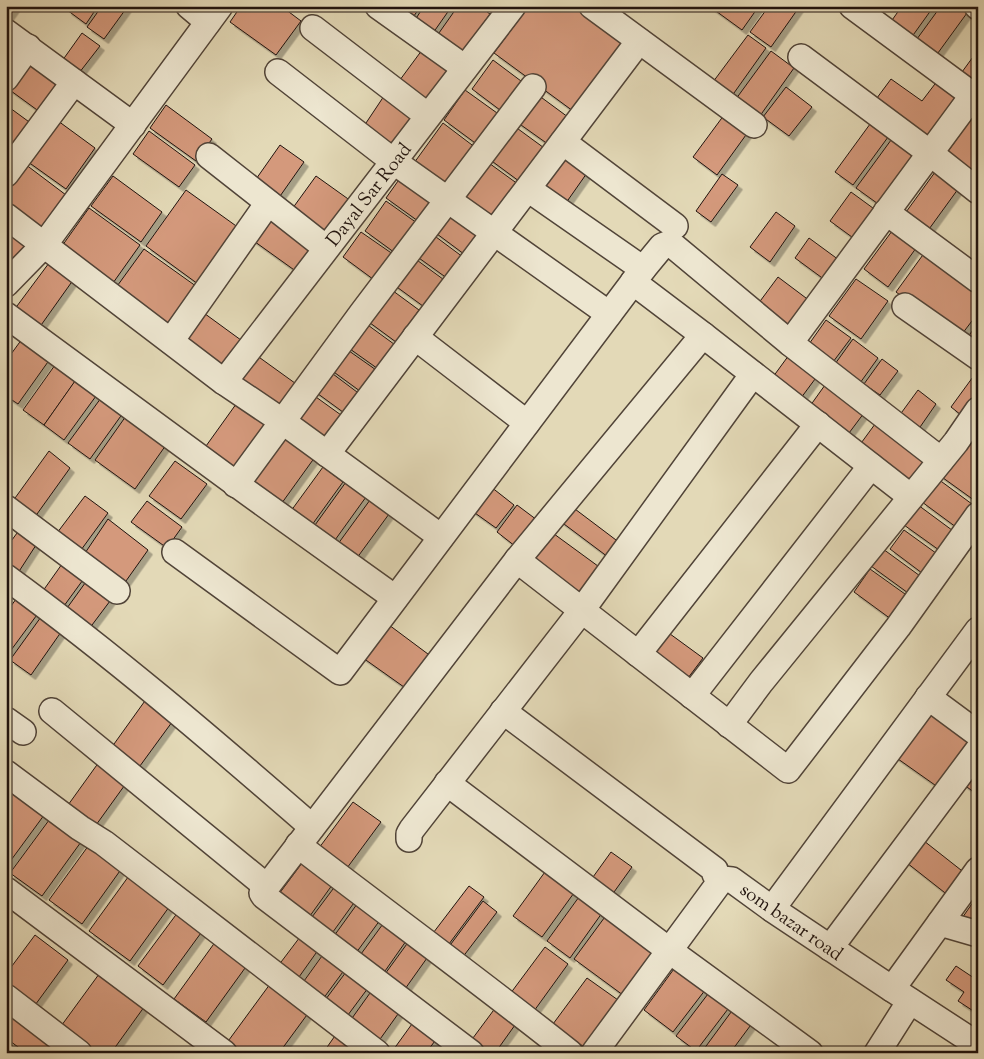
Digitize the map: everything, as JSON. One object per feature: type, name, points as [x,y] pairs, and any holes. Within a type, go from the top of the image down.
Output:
[{"type":"street","points":[[6,284],[44,245],[214,14],[190,6]]},
{"type":"street","points":[[378,6],[465,68]]},
{"type":"street","points":[[592,6],[754,125]]},
{"type":"street","points":[[790,343],[930,153],[975,97],[852,6]]},
{"type":"street","name":"Dayal Sar Road","points":[[224,382],[465,68],[501,10]]},
{"type":"street","points":[[313,28],[428,116]]},
{"type":"street","points":[[6,32],[133,125]]},
{"type":"street","points":[[327,454],[639,41]]},
{"type":"street","points":[[6,78],[28,48]]},
{"type":"street","points":[[801,57],[978,191]]},
{"type":"street","points":[[278,72],[393,161],[609,314]]},
{"type":"street","points":[[6,174],[74,82]]},
{"type":"street","points":[[236,485],[533,87]]},
{"type":"street","points":[[563,142],[675,226]]},
{"type":"street","points":[[209,156],[326,248]]},
{"type":"street","points":[[528,189],[638,276],[703,334],[912,497]]},
{"type":"street","points":[[171,341],[268,203]]},
{"type":"street","points":[[886,212],[978,280]]},
{"type":"street","points":[[6,216],[224,382],[282,421],[441,537]]},
{"type":"street","points":[[175,552],[340,672],[638,276],[662,246],[670,244],[790,343],[941,460]]},
{"type":"street","points":[[905,306],[978,357]]},
{"type":"street","points":[[6,315],[236,485],[395,598]]},
{"type":"street","points":[[472,1053],[262,893],[517,560],[703,334]]},
{"type":"street","points":[[415,337],[527,423]]},
{"type":"street","points":[[409,839],[412,829],[582,610],[753,374]]},
{"type":"street","points":[[729,725],[956,442],[978,410]]},
{"type":"street","points":[[638,654],[818,424]]},
{"type":"street","points":[[692,696],[871,466]]},
{"type":"street","points":[[6,508],[117,591]]},
{"type":"street","points":[[517,560],[788,770],[898,627],[978,515]]},
{"type":"street","points":[[6,577],[73,626],[172,706],[305,836],[421,940],[492,991],[570,1053]]},
{"type":"street","points":[[772,909],[978,630]]},
{"type":"street","points":[[928,697],[978,734]]},
{"type":"street","points":[[52,711],[266,886]]},
{"type":"street","points":[[503,711],[715,870],[715,874],[722,879]]},
{"type":"street","points":[[830,948],[978,750]]},
{"type":"street","points":[[6,773],[80,828],[104,843],[377,1053]]},
{"type":"street","points":[[447,783],[810,1053]]},
{"type":"street","points":[[876,1053],[901,995],[896,986],[977,872]]},
{"type":"street","name":"som bazar road","points":[[594,1053],[722,879],[732,880],[830,948],[978,1045]]},
{"type":"street","points":[[6,890],[224,1053]]},
{"type":"street","points":[[940,923],[978,934]]},
{"type":"street","points":[[6,998],[68,1050]]},
{"type":"building","points":[[6,6],[16,6],[6,20]]},
{"type":"building","points":[[70,6],[98,6],[86,24],[67,10]]},
{"type":"building","points":[[102,6],[128,6],[104,39],[87,27]]},
{"type":"building","points":[[241,6],[281,6],[301,21],[276,55],[230,22]]},
{"type":"building","points":[[392,6],[421,6],[411,20]]},
{"type":"building","points":[[424,6],[452,6],[433,33],[415,20]]},
{"type":"building","points":[[458,6],[479,6],[490,14],[458,58],[434,40]]},
{"type":"building","points":[[529,6],[577,6],[624,41],[573,111],[494,53]]},
{"type":"building","points":[[709,6],[759,6],[742,30]]},
{"type":"building","points":[[769,6],[800,6],[771,47],[750,32]]},
{"type":"building","points":[[902,6],[934,6],[911,38],[890,23]]},
{"type":"building","points":[[941,6],[958,6],[967,13],[935,57],[914,43]]},
{"type":"building","points":[[82,33],[100,46],[79,73],[62,61]]},
{"type":"building","points":[[748,35],[766,48],[729,100],[710,86]]},
{"type":"building","points":[[425,46],[452,65],[421,107],[394,88]]},
{"type":"building","points":[[978,50],[978,84],[962,72]]},
{"type":"building","points":[[771,51],[794,68],[757,120],[733,103]]},
{"type":"building","points":[[29,58],[66,85],[44,115],[7,88]]},
{"type":"building","points":[[493,60],[529,87],[508,116],[472,89]]},
{"type":"building","points":[[891,79],[922,101],[938,80],[962,97],[926,146],[871,106]]},
{"type":"building","points":[[786,87],[812,107],[789,136],[763,117]]},
{"type":"building","points":[[388,90],[417,110],[390,149],[362,129]]},
{"type":"building","points":[[465,90],[504,118],[482,148],[444,120]]},
{"type":"building","points":[[534,92],[572,120],[552,147],[514,120]]},
{"type":"building","points":[[6,105],[36,127],[15,156],[6,150]]},
{"type":"building","points":[[166,105],[212,139],[196,161],[150,128]]},
{"type":"building","points":[[727,111],[751,128],[717,175],[693,157]]},
{"type":"building","points":[[977,111],[978,167],[968,181],[941,161]]},
{"type":"building","points":[[54,118],[95,148],[66,189],[24,159]]},
{"type":"building","points":[[873,120],[891,133],[853,185],[835,172]]},
{"type":"building","points":[[443,123],[480,151],[452,190],[414,163]]},
{"type":"building","points":[[510,123],[551,153],[527,187],[485,156]]},
{"type":"building","points":[[149,131],[195,165],[179,187],[133,154]]},
{"type":"building","points":[[894,136],[919,154],[881,206],[856,188]]},
{"type":"building","points":[[280,145],[304,162],[278,199],[254,182]]},
{"type":"building","points":[[562,154],[587,173],[561,210],[535,191]]},
{"type":"building","points":[[482,158],[522,187],[494,226],[454,197]]},
{"type":"building","points":[[21,161],[66,195],[40,230],[6,206],[6,181]]},
{"type":"building","points":[[938,168],[961,185],[924,236],[901,219]]},
{"type":"building","points":[[403,174],[442,203],[425,226],[386,198]]},
{"type":"building","points":[[722,174],[738,185],[711,222],[696,211]]},
{"type":"building","points":[[113,176],[162,212],[141,242],[91,206]]},
{"type":"building","points":[[316,176],[351,201],[322,242],[287,216]]},
{"type":"building","points":[[186,190],[239,228],[198,284],[146,246]]},
{"type":"building","points":[[851,192],[877,211],[856,240],[830,221]]},
{"type":"building","points":[[386,201],[424,228],[402,258],[365,231]]},
{"type":"building","points":[[445,205],[485,234],[468,257],[429,228]]},
{"type":"building","points":[[89,208],[140,245],[113,283],[62,246]]},
{"type":"building","points":[[776,212],[795,226],[770,262],[750,247]]},
{"type":"building","points":[[268,215],[314,249],[297,272],[251,239]]},
{"type":"building","points":[[11,227],[32,243],[6,279],[6,233]]},
{"type":"building","points":[[895,227],[919,244],[888,287],[864,269]]},
{"type":"building","points":[[428,231],[467,260],[451,281],[412,253]]},
{"type":"building","points":[[361,232],[400,259],[381,285],[343,257]]},
{"type":"building","points":[[809,238],[839,260],[825,280],[795,258]]},
{"type":"building","points":[[144,249],[200,289],[171,329],[115,289]]},
{"type":"building","points":[[925,252],[978,291],[978,313],[959,338],[896,292]]},
{"type":"building","points":[[410,255],[447,282],[427,309],[390,282]]},
{"type":"building","points":[[52,259],[76,276],[39,328],[14,310]]},
{"type":"building","points":[[778,277],[810,301],[787,332],[755,308]]},
{"type":"building","points":[[856,279],[888,301],[861,339],[829,316]]},
{"type":"building","points":[[385,285],[419,310],[396,342],[362,317]]},
{"type":"building","points":[[197,308],[245,343],[225,370],[177,335]]},
{"type":"building","points":[[361,320],[398,347],[381,371],[343,344]]},
{"type":"building","points":[[826,320],[851,338],[833,362],[809,344]]},
{"type":"building","points":[[978,323],[978,356],[962,345]]},
{"type":"building","points":[[22,339],[50,359],[18,404],[6,396],[6,361]]},
{"type":"building","points":[[853,339],[878,358],[860,383],[835,364]]},
{"type":"building","points":[[342,346],[379,372],[364,394],[327,367]]},
{"type":"building","points":[[256,355],[299,386],[280,412],[237,381]]},
{"type":"building","points":[[789,355],[818,375],[798,402],[770,381]]},
{"type":"building","points":[[882,359],[898,371],[880,395],[864,384]]},
{"type":"building","points":[[55,365],[76,380],[44,425],[23,410]]},
{"type":"building","points":[[325,368],[361,395],[347,415],[310,388]]},
{"type":"building","points":[[978,370],[978,403],[966,419],[951,407]]},
{"type":"building","points":[[75,381],[96,396],[64,440],[44,425]]},
{"type":"building","points":[[825,385],[864,413],[843,441],[805,413]]},
{"type":"building","points":[[918,390],[936,404],[918,430],[899,416]]},
{"type":"building","points":[[309,392],[348,420],[329,447],[290,419]]},
{"type":"building","points":[[101,398],[123,413],[90,459],[68,443]]},
{"type":"building","points":[[239,400],[272,424],[234,477],[201,453]]},
{"type":"building","points":[[126,416],[166,445],[135,489],[95,460]]},
{"type":"building","points":[[878,420],[930,458],[908,488],[856,450]]},
{"type":"building","points":[[970,432],[978,437],[978,503],[939,475]]},
{"type":"building","points":[[281,433],[315,457],[279,507],[246,482]]},
{"type":"building","points":[[49,451],[70,468],[32,521],[10,505]]},
{"type":"building","points":[[175,461],[207,484],[181,519],[149,496]]},
{"type":"building","points":[[323,467],[343,482],[309,529],[288,515]]},
{"type":"building","points":[[938,479],[976,507],[960,530],[922,502]]},
{"type":"building","points":[[346,482],[366,497],[330,547],[310,532]]},
{"type":"building","points":[[486,483],[514,505],[496,528],[468,508]]},
{"type":"building","points":[[85,496],[108,513],[81,550],[57,533]]},
{"type":"building","points":[[370,500],[389,514],[354,562],[335,548]]},
{"type":"building","points":[[147,501],[182,527],[167,548],[131,522]]},
{"type":"building","points":[[567,503],[620,543],[608,557],[556,518]]},
{"type":"building","points":[[517,505],[541,523],[520,550],[497,532]]},
{"type":"building","points":[[918,505],[960,536],[946,555],[904,525]]},
{"type":"building","points":[[108,519],[148,550],[121,588],[81,559]]},
{"type":"building","points":[[20,529],[38,542],[16,576],[6,569],[6,548]]},
{"type":"building","points":[[904,530],[940,556],[926,576],[890,549]]},
{"type":"building","points":[[550,531],[602,569],[579,601],[527,563]]},
{"type":"building","points":[[883,549],[927,581],[915,598],[871,566]]},
{"type":"building","points":[[67,557],[88,573],[61,610],[40,595]]},
{"type":"building","points":[[870,569],[912,599],[895,622],[854,592]]},
{"type":"building","points":[[88,579],[113,597],[86,633],[62,615]]},
{"type":"building","points":[[21,592],[42,608],[6,657],[6,613]]},
{"type":"building","points":[[46,610],[66,625],[31,675],[10,660]]},
{"type":"building","points":[[381,619],[436,660],[411,692],[356,653]]},
{"type":"building","points":[[666,631],[703,658],[685,682],[649,656]]},
{"type":"building","points":[[147,698],[175,718],[137,770],[109,751]]},
{"type":"building","points":[[925,707],[975,743],[942,790],[891,754]]},
{"type":"building","points":[[978,758],[978,795],[960,782]]},
{"type":"building","points":[[99,762],[127,782],[91,832],[63,812]]},
{"type":"building","points":[[6,778],[50,807],[6,867]]},
{"type":"building","points":[[353,802],[381,822],[347,868],[319,848]]},
{"type":"building","points":[[55,812],[86,835],[42,896],[10,873]]},
{"type":"building","points":[[919,837],[966,874],[949,896],[902,859]]},
{"type":"building","points":[[94,838],[127,861],[82,924],[49,900]]},
{"type":"building","points":[[611,852],[632,867],[609,899],[588,884]]},
{"type":"building","points":[[305,859],[335,881],[307,920],[276,898]]},
{"type":"building","points":[[550,865],[579,886],[542,937],[513,916]]},
{"type":"building","points":[[131,873],[172,903],[130,961],[89,931]]},
{"type":"building","points":[[336,885],[356,900],[330,936],[309,921]]},
{"type":"building","points":[[469,886],[484,897],[443,952],[427,941]]},
{"type":"building","points":[[584,890],[607,906],[570,958],[547,941]]},
{"type":"building","points":[[978,895],[978,929],[958,924]]},
{"type":"building","points":[[360,900],[383,916],[356,953],[334,936]]},
{"type":"building","points":[[483,901],[497,912],[459,962],[445,952]]},
{"type":"building","points":[[181,908],[206,926],[163,985],[138,966]]},
{"type":"building","points":[[610,910],[662,948],[627,998],[574,959]]},
{"type":"building","points":[[388,917],[411,934],[385,971],[361,954]]},
{"type":"building","points":[[303,933],[321,946],[294,984],[275,970]]},
{"type":"building","points":[[221,934],[253,957],[206,1022],[174,999]]},
{"type":"building","points":[[35,935],[68,960],[30,1012],[6,995],[6,974]]},
{"type":"building","points":[[412,937],[432,951],[405,989],[385,974]]},
{"type":"building","points":[[545,947],[568,964],[534,1011],[510,994]]},
{"type":"building","points":[[327,949],[348,965],[320,1003],[299,988]]},
{"type":"building","points":[[679,962],[709,985],[673,1032],[644,1010]]},
{"type":"building","points":[[956,966],[974,978],[978,972],[978,1014],[958,1001],[964,992],[946,980]]},
{"type":"building","points":[[349,968],[371,984],[342,1023],[320,1007]]},
{"type":"building","points":[[102,970],[147,1003],[111,1053],[84,1053],[56,1033]]},
{"type":"building","points":[[587,978],[618,1000],[584,1047],[553,1024]]},
{"type":"building","points":[[273,980],[312,1008],[279,1053],[238,1053],[226,1044]]},
{"type":"building","points":[[375,986],[403,1007],[373,1049],[345,1028]]},
{"type":"building","points":[[711,990],[731,1005],[696,1051],[676,1036]]},
{"type":"building","points":[[499,1003],[520,1018],[495,1053],[476,1053],[467,1046]]},
{"type":"building","points":[[6,1004],[60,1040],[51,1053],[26,1053],[6,1038]]},
{"type":"building","points":[[737,1004],[756,1018],[730,1053],[701,1053]]},
{"type":"building","points":[[417,1017],[440,1034],[426,1053],[391,1053]]},
{"type":"building","points":[[339,1030],[366,1053],[323,1053]]},
{"type":"building","points":[[6,1043],[20,1053],[6,1053]]},
{"type":"building","points":[[960,1043],[973,1053],[953,1053]]}]
